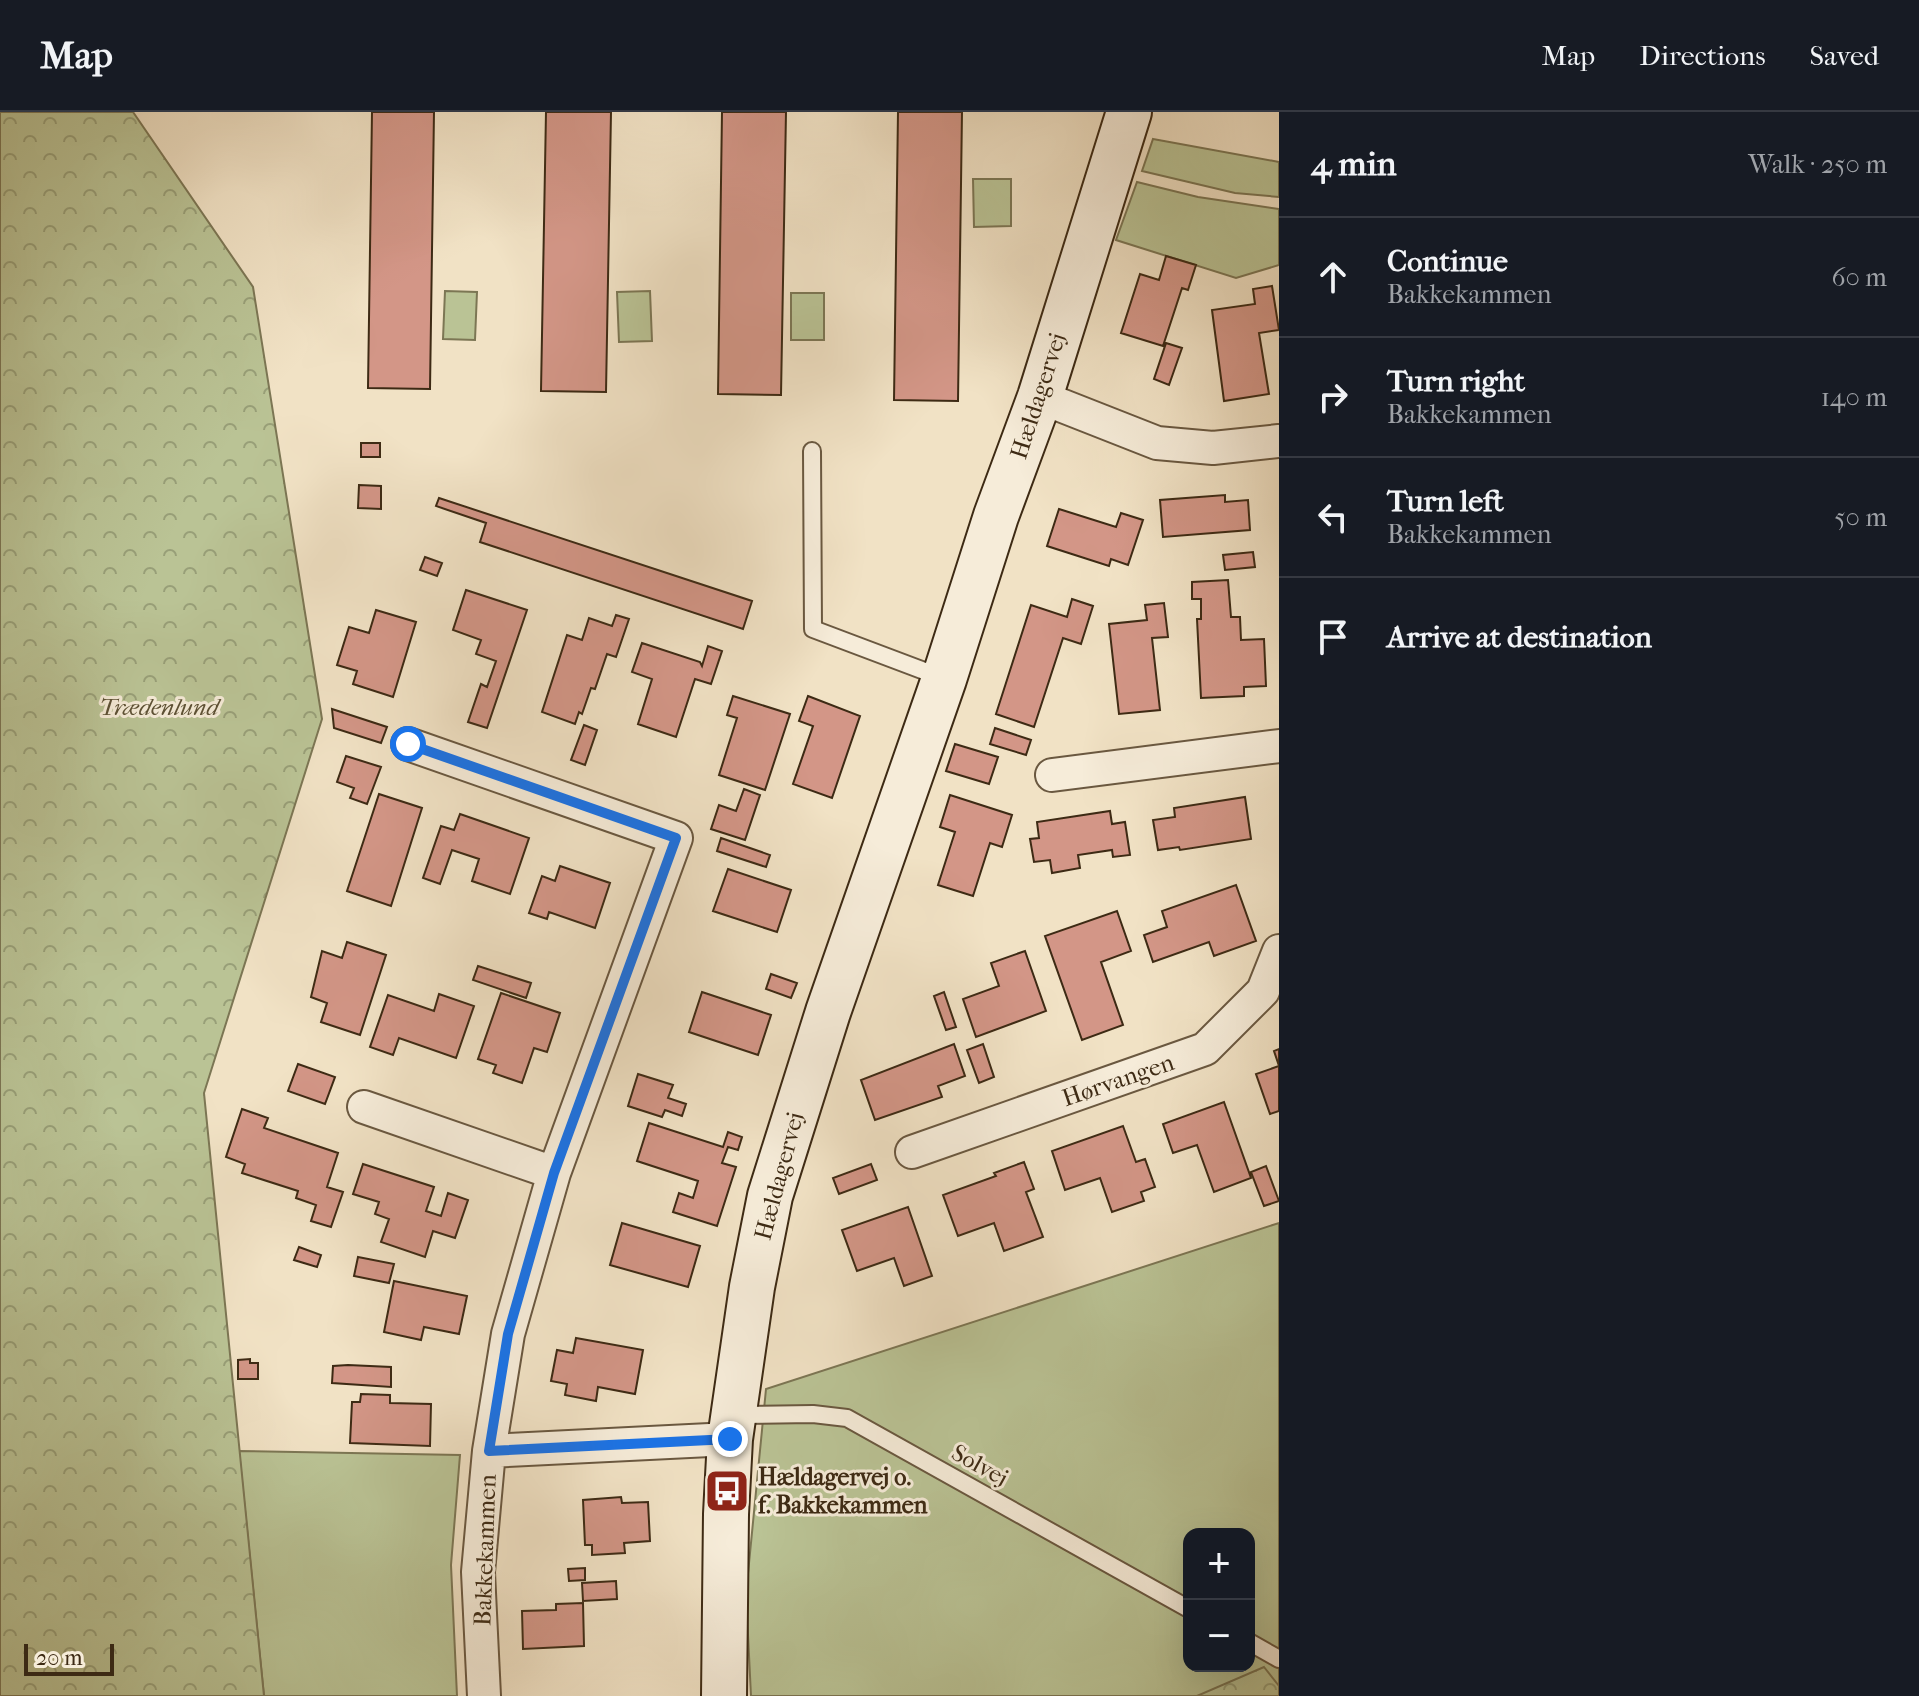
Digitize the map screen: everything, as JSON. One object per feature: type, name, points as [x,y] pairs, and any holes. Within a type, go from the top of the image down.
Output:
[{"type":"street","name":"Hældagervej","points":[[724,1696],[725,1528],[732,1427],[752,1287],[774,1181],[996,516],[1040,397],[1129,112]]},
{"type":"street","points":[[1040,397],[1157,443],[1213,448],[1279,441]]},
{"type":"street","name":"Bakkekammen","points":[[408,744],[676,838],[554,1173],[508,1334],[489,1451],[478,1572],[484,1696]]},
{"type":"street","points":[[1052,775],[1279,746]]},
{"type":"street","name":"Hørvangen","points":[[912,1152],[1205,1049],[1263,991],[1279,951]]},
{"type":"street","points":[[364,1107],[554,1173]]},
{"type":"street","name":"Bakkekammen","points":[[489,1451],[732,1427]]},
{"type":"lane","points":[[812,451],[813,629],[944,679]]},
{"type":"lane","name":"Solvej","points":[[732,1427],[813,1414],[847,1418],[1183,1606]]},
{"type":"lane","points":[[1255,1645],[1279,1659]]},
{"type":"green space","name":"Trædenlund","points":[[0,112],[133,112],[253,287],[322,719],[204,1093],[264,1696],[0,1696]]},
{"type":"green space","points":[[1153,139],[1279,162],[1279,197],[1235,193],[1142,171]]},
{"type":"green space","points":[[973,179],[1011,179],[1011,226],[974,227]]},
{"type":"green space","points":[[1137,182],[1198,197],[1279,209],[1279,265],[1236,278],[1116,240]]},
{"type":"green space","points":[[445,291],[477,292],[475,340],[443,339]]},
{"type":"green space","points":[[650,291],[652,341],[619,342],[617,292]]},
{"type":"green space","points":[[791,293],[824,293],[824,340],[791,340]]},
{"type":"green space","points":[[1279,1223],[1279,1696],[751,1696],[746,1594],[766,1389]]},
{"type":"green space","points":[[239,1451],[460,1455],[451,1565],[457,1696],[264,1696]]},
{"type":"green space","points":[[1264,1667],[1279,1686],[1279,1696],[1197,1696],[1255,1672]]},
{"type":"building","points":[[372,112],[434,112],[430,389],[368,388]]},
{"type":"building","points":[[546,112],[611,112],[606,392],[541,391]]},
{"type":"building","points":[[722,112],[786,112],[781,395],[718,394]]},
{"type":"building","points":[[898,112],[962,112],[958,401],[894,400]]},
{"type":"building","points":[[1166,256],[1196,265],[1188,290],[1182,288],[1163,346],[1121,333],[1140,274],[1159,280]]},
{"type":"building","points":[[1272,286],[1279,330],[1259,333],[1269,394],[1224,401],[1212,310],[1255,304],[1253,289]]},
{"type":"building","points":[[1166,343],[1182,348],[1169,385],[1154,379]]},
{"type":"building","points":[[361,443],[380,443],[380,457],[361,457]]},
{"type":"building","points":[[359,485],[381,486],[381,509],[358,508]]},
{"type":"building","points":[[1225,495],[1225,502],[1248,500],[1250,530],[1163,537],[1160,500]]},
{"type":"building","points":[[439,498],[752,601],[743,629],[480,542],[486,523],[436,506]]},
{"type":"building","points":[[1059,509],[1116,527],[1121,513],[1143,520],[1128,565],[1111,559],[1109,566],[1047,546]]},
{"type":"building","points":[[1253,552],[1255,567],[1225,570],[1223,555]]},
{"type":"building","points":[[425,557],[442,563],[437,576],[420,570]]},
{"type":"building","points":[[1228,580],[1231,617],[1240,617],[1241,640],[1264,639],[1266,686],[1244,687],[1244,696],[1201,698],[1197,619],[1201,619],[1201,599],[1192,599],[1192,582]]},
{"type":"building","points":[[466,590],[527,610],[487,728],[468,722],[481,684],[487,687],[496,661],[476,654],[481,640],[453,630]]},
{"type":"building","points":[[1072,599],[1093,606],[1081,644],[1063,638],[1034,727],[996,714],[1031,605],[1067,617]]},
{"type":"building","points":[[1164,603],[1168,637],[1152,638],[1160,710],[1119,714],[1109,624],[1147,620],[1145,605]]},
{"type":"building","points":[[376,610],[416,622],[393,697],[353,684],[357,671],[337,665],[349,627],[369,633]]},
{"type":"building","points":[[616,615],[629,619],[616,657],[607,654],[595,689],[591,688],[575,724],[542,712],[567,635],[582,640],[589,618],[612,626]]},
{"type":"building","points":[[642,643],[700,662],[702,666],[708,646],[722,651],[711,684],[695,679],[676,737],[638,724],[652,679],[632,672]]},
{"type":"building","points":[[733,696],[790,714],[765,790],[719,775],[737,718],[727,715]]},
{"type":"building","points":[[808,696],[860,716],[832,798],[793,784],[813,726],[799,721]]},
{"type":"building","points":[[332,709],[387,727],[381,743],[334,728]]},
{"type":"building","points":[[584,725],[597,730],[585,765],[571,760]]},
{"type":"building","points":[[995,728],[1031,740],[1026,755],[990,744]]},
{"type":"building","points":[[955,744],[998,757],[989,784],[946,771]]},
{"type":"building","points":[[346,756],[381,767],[367,804],[350,798],[354,788],[337,782]]},
{"type":"building","points":[[744,789],[760,795],[745,840],[711,829],[719,805],[736,811]]},
{"type":"building","points":[[379,794],[422,808],[391,906],[347,891]]},
{"type":"building","points":[[950,795],[1012,815],[1002,847],[990,843],[973,896],[938,885],[955,832],[940,827]]},
{"type":"building","points":[[1245,797],[1251,839],[1180,850],[1179,847],[1158,850],[1153,820],[1175,817],[1174,808]]},
{"type":"building","points":[[1110,811],[1112,824],[1125,822],[1130,855],[1113,857],[1112,850],[1078,855],[1080,868],[1052,873],[1050,860],[1034,862],[1030,839],[1039,838],[1037,822]]},
{"type":"building","points":[[460,814],[529,838],[510,894],[472,881],[479,859],[452,850],[440,884],[423,878],[441,826],[454,830]]},
{"type":"building","points":[[721,838],[770,855],[766,867],[717,851]]},
{"type":"building","points":[[560,866],[610,883],[595,928],[549,912],[547,919],[529,913],[542,876],[555,881]]},
{"type":"building","points":[[728,869],[791,890],[777,932],[713,911]]},
{"type":"building","points":[[1236,885],[1256,941],[1214,956],[1209,942],[1153,962],[1144,935],[1167,927],[1162,911]]},
{"type":"building","points":[[1117,911],[1131,951],[1101,962],[1123,1025],[1082,1040],[1045,936]]},
{"type":"building","points":[[347,942],[386,955],[360,1035],[321,1022],[327,1003],[311,997],[322,951],[342,958]]},
{"type":"building","points":[[1025,951],[1046,1011],[976,1037],[963,999],[999,986],[991,963]]},
{"type":"building","points":[[478,966],[531,983],[526,998],[473,980]]},
{"type":"building","points":[[771,974],[797,983],[791,998],[766,989]]},
{"type":"building","points":[[702,992],[771,1015],[758,1055],[689,1032]]},
{"type":"building","points":[[944,992],[956,1027],[946,1030],[934,996]]},
{"type":"building","points":[[501,993],[560,1013],[547,1052],[534,1048],[522,1083],[493,1073],[496,1065],[478,1059]]},
{"type":"building","points":[[439,994],[474,1006],[456,1058],[399,1038],[393,1055],[370,1047],[388,995],[434,1011]]},
{"type":"building","points":[[954,1044],[965,1076],[938,1086],[942,1097],[875,1120],[861,1080]]},
{"type":"building","points":[[983,1044],[994,1077],[979,1083],[967,1050]]},
{"type":"building","points":[[1279,1049],[1279,1066],[1274,1051]]},
{"type":"building","points":[[298,1064],[335,1077],[325,1104],[288,1091]]},
{"type":"building","points":[[1279,1066],[1279,1111],[1270,1114],[1256,1074]]},
{"type":"building","points":[[638,1074],[673,1085],[668,1098],[686,1104],[682,1116],[665,1110],[662,1117],[628,1106]]},
{"type":"building","points":[[1224,1102],[1251,1178],[1214,1192],[1197,1145],[1173,1153],[1163,1124]]},
{"type":"building","points":[[242,1109],[268,1118],[264,1128],[338,1153],[327,1187],[343,1192],[331,1227],[311,1221],[316,1205],[296,1198],[298,1191],[242,1173],[245,1164],[226,1157]]},
{"type":"building","points":[[649,1123],[723,1147],[728,1132],[742,1137],[738,1150],[728,1147],[722,1163],[736,1167],[717,1226],[673,1212],[679,1193],[693,1198],[698,1181],[637,1161]]},
{"type":"building","points":[[1123,1126],[1136,1162],[1145,1159],[1155,1187],[1141,1192],[1144,1201],[1112,1212],[1100,1178],[1065,1190],[1052,1151]]},
{"type":"building","points":[[1024,1162],[1034,1189],[1026,1192],[1043,1237],[1004,1251],[994,1223],[958,1236],[943,1195],[996,1176],[994,1173]]},
{"type":"building","points":[[363,1164],[434,1187],[426,1211],[441,1216],[448,1193],[468,1200],[455,1238],[433,1231],[425,1257],[381,1242],[389,1219],[375,1214],[379,1202],[353,1194]]},
{"type":"building","points":[[871,1164],[877,1180],[839,1194],[833,1178]]},
{"type":"building","points":[[1266,1166],[1279,1201],[1264,1206],[1251,1172]]},
{"type":"building","points":[[908,1207],[932,1276],[904,1286],[894,1258],[857,1271],[842,1230]]},
{"type":"building","points":[[622,1223],[700,1246],[688,1287],[610,1265]]},
{"type":"building","points":[[299,1247],[321,1255],[317,1267],[294,1260]]},
{"type":"building","points":[[358,1257],[394,1264],[389,1283],[354,1276]]},
{"type":"building","points":[[394,1281],[467,1296],[459,1334],[424,1327],[421,1340],[384,1332]]},
{"type":"building","points":[[576,1338],[643,1350],[635,1394],[598,1387],[596,1401],[565,1395],[567,1384],[551,1381],[557,1350],[573,1353]]},
{"type":"building","points":[[250,1359],[250,1363],[258,1363],[258,1379],[238,1379],[238,1360]]},
{"type":"building","points":[[333,1366],[391,1367],[391,1387],[332,1383]]},
{"type":"building","points":[[361,1394],[390,1395],[390,1403],[431,1404],[430,1446],[350,1443],[352,1402],[360,1402]]},
{"type":"building","points":[[621,1497],[622,1503],[648,1502],[650,1541],[624,1543],[625,1553],[592,1555],[592,1545],[585,1545],[583,1500]]},
{"type":"building","points":[[585,1568],[585,1580],[569,1581],[568,1569]]},
{"type":"building","points":[[616,1581],[617,1599],[583,1601],[582,1583]]},
{"type":"building","points":[[583,1603],[584,1646],[523,1649],[522,1611],[556,1610],[556,1604]]},
{"type":"place","name":"Hældagervej o. f. Bakkekammen","points":[[727,1491]]},
{"type":"route","points":[[408,744],[676,838],[554,1173],[508,1334],[489,1451],[730,1439]]}]
